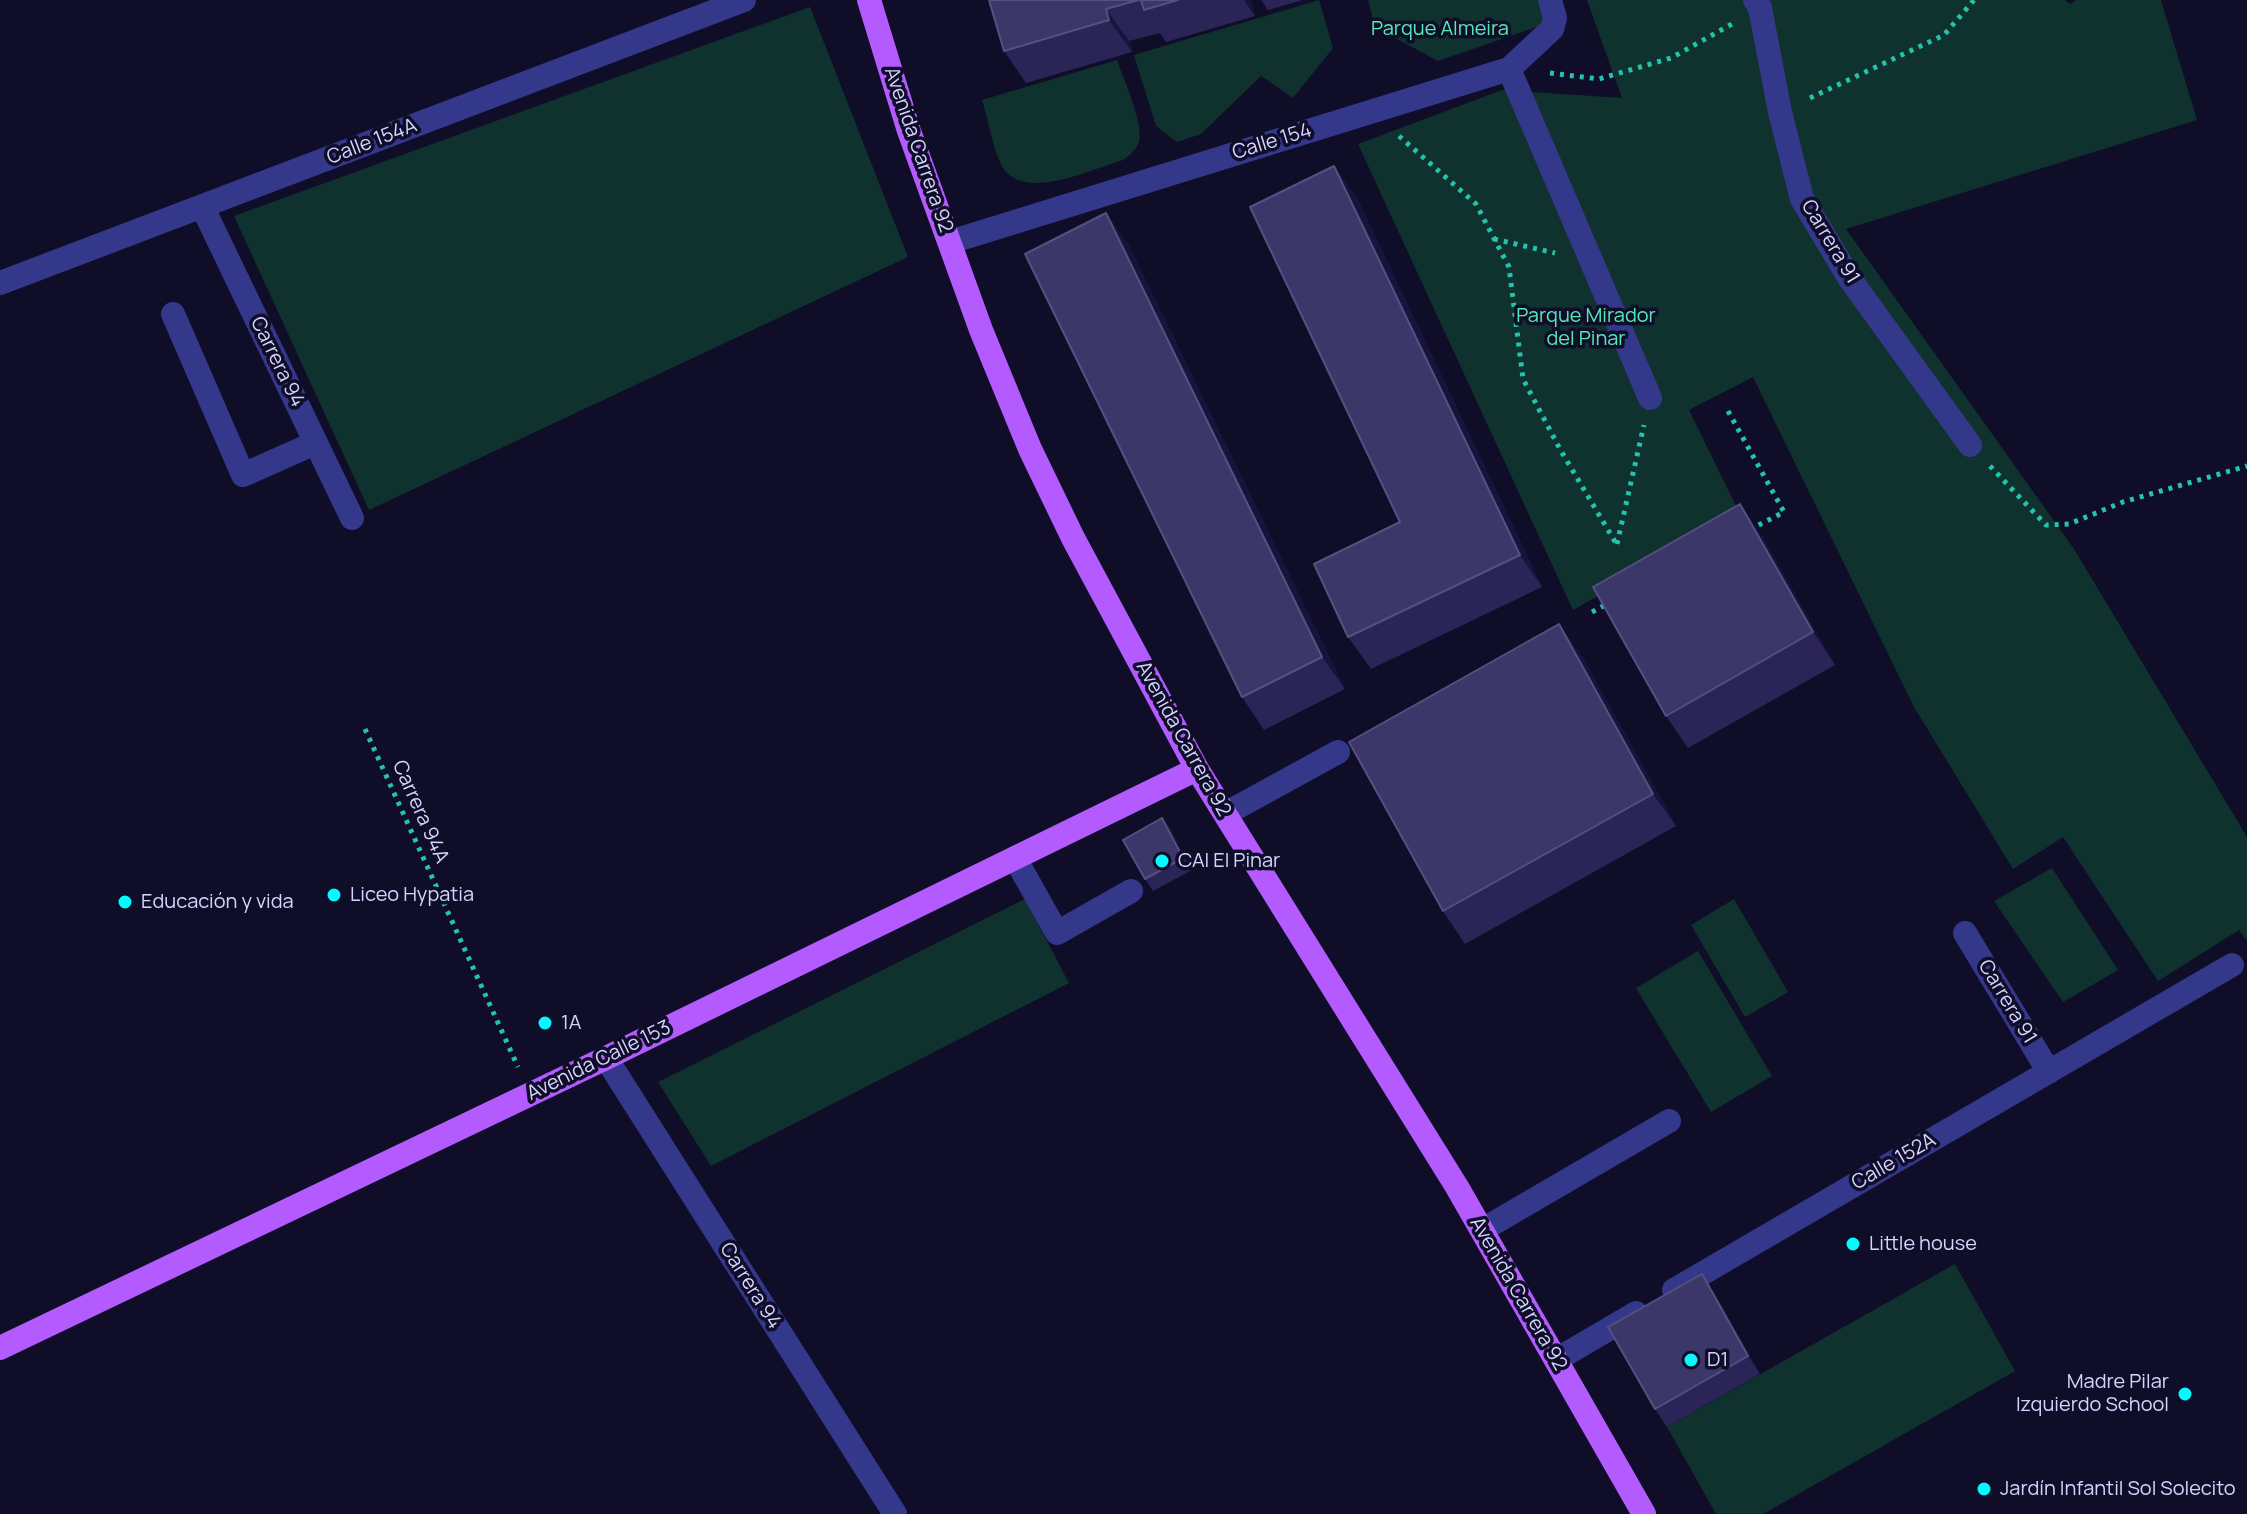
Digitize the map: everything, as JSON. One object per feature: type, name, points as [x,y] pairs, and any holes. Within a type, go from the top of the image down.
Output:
[{"type":"main road","name":"Avenida Carrera 92","points":[[869,0],[909,131],[981,330],[1030,449],[1073,538],[1197,769],[1482,1230],[1644,1514]]},
{"type":"main road","name":"Avenida Calle 153","points":[[0,1348],[606,1058],[1197,769]]},
{"type":"street","name":"Calle 154A","points":[[0,283],[744,0]]},
{"type":"street","name":"Calle 154","points":[[950,242],[1509,69],[1552,29],[1555,18],[1550,0]]},
{"type":"street","name":"Carrera 91","points":[[1757,4],[1802,199],[1850,279],[1970,445]]},
{"type":"street","points":[[1509,69],[1650,398]]},
{"type":"street","name":"Carrera 94","points":[[202,206],[352,518]]},
{"type":"street","points":[[173,314],[243,475],[315,443]]},
{"type":"street","points":[[1225,814],[1338,752]]},
{"type":"street","points":[[1015,858],[1057,933],[1131,891]]},
{"type":"street","name":"Carrera 91","points":[[1965,933],[2049,1072]]},
{"type":"street","name":"Calle 152A","points":[[1556,1360],[2232,965]]},
{"type":"street","name":"Carrera 94","points":[[606,1058],[895,1514]]},
{"type":"street","points":[[1482,1230],[1669,1121]]},
{"type":"path","points":[[1780,112],[1944,35],[1974,0]]},
{"type":"path","points":[[1509,69],[1599,79],[1671,58],[1757,4]]},
{"type":"path","points":[[1372,111],[1476,204],[1509,267],[1523,379],[1561,451],[1617,545],[1650,398]]},
{"type":"path","points":[[1494,239],[1591,261]]},
{"type":"path","points":[[1728,411],[1784,512],[1743,533]]},
{"type":"path","points":[[1970,445],[2046,525],[2069,524],[2123,502],[2247,466]]},
{"type":"path","points":[[1592,612],[1620,598]]},
{"type":"path","name":"Carrera 94A","points":[[365,729],[519,1069]]},
{"type":"green space","points":[[1319,0],[1333,48],[1293,98],[1261,76],[1201,134],[1177,142],[1156,126],[1134,55]]},
{"type":"green space","name":"Parque Almeira","points":[[1368,0],[1543,0],[1548,23],[1438,61],[1375,27]]},
{"type":"green space","name":"Parque Mirador del Pinar","points":[[1587,0],[2065,0],[2070,4],[2076,0],[2161,0],[2197,120],[1846,229],[2074,549],[2247,837],[2247,941],[2239,930],[2158,981],[2063,837],[2013,869],[1914,707],[1753,377],[1689,410],[1741,516],[1573,610],[1358,144],[1502,90],[1622,98]]},
{"type":"green space","points":[[810,7],[908,257],[369,510],[234,216]]},
{"type":"green space","points":[[1117,60],[1139,124],[1139,141],[1133,152],[1123,160],[1058,180],[1025,182],[1012,177],[999,159],[982,100]]},
{"type":"green space","points":[[2052,868],[2118,970],[2063,1002],[1994,901]]},
{"type":"green space","points":[[1025,899],[1069,983],[711,1166],[658,1082]]},
{"type":"green space","points":[[1734,899],[1788,992],[1745,1017],[1691,925]]},
{"type":"green space","points":[[1698,951],[1772,1076],[1711,1112],[1636,988]]},
{"type":"green space","points":[[1955,1264],[2015,1371],[1763,1514],[1716,1514],[1667,1427]]},
{"type":"building","points":[[989,0],[1139,0],[1106,9],[1109,20],[1004,51]]},
{"type":"building","points":[[1141,0],[1178,0],[1144,10]]},
{"type":"building","points":[[1334,166],[1520,555],[1348,637],[1314,564],[1400,522],[1250,207]]},
{"type":"building","points":[[1106,213],[1322,657],[1242,697],[1025,254]]},
{"type":"building","points":[[1740,504],[1813,632],[1666,716],[1593,587]]},
{"type":"building","points":[[1559,624],[1653,794],[1443,911],[1349,742]]},
{"type":"building","name":"CAI El Pinar","points":[[1162,818],[1183,858],[1145,879],[1123,840]]},
{"type":"building","name":"D1","points":[[1702,1274],[1748,1356],[1655,1409],[1608,1327]]},
{"type":"place","name":"CAI El Pinar","points":[[1162,861]]},
{"type":"place","name":"Liceo Hypatia","points":[[334,895]]},
{"type":"place","name":"Educación y vida","points":[[125,902]]},
{"type":"place","name":"1A","points":[[545,1023]]},
{"type":"place","name":"Little house","points":[[1853,1244]]},
{"type":"place","name":"D1","points":[[1691,1360]]},
{"type":"place","name":"Madre Pilar Izquierdo School","points":[[2185,1394]]},
{"type":"place","name":"Jardín Infantil Sol Solecito","points":[[1984,1489]]}]
